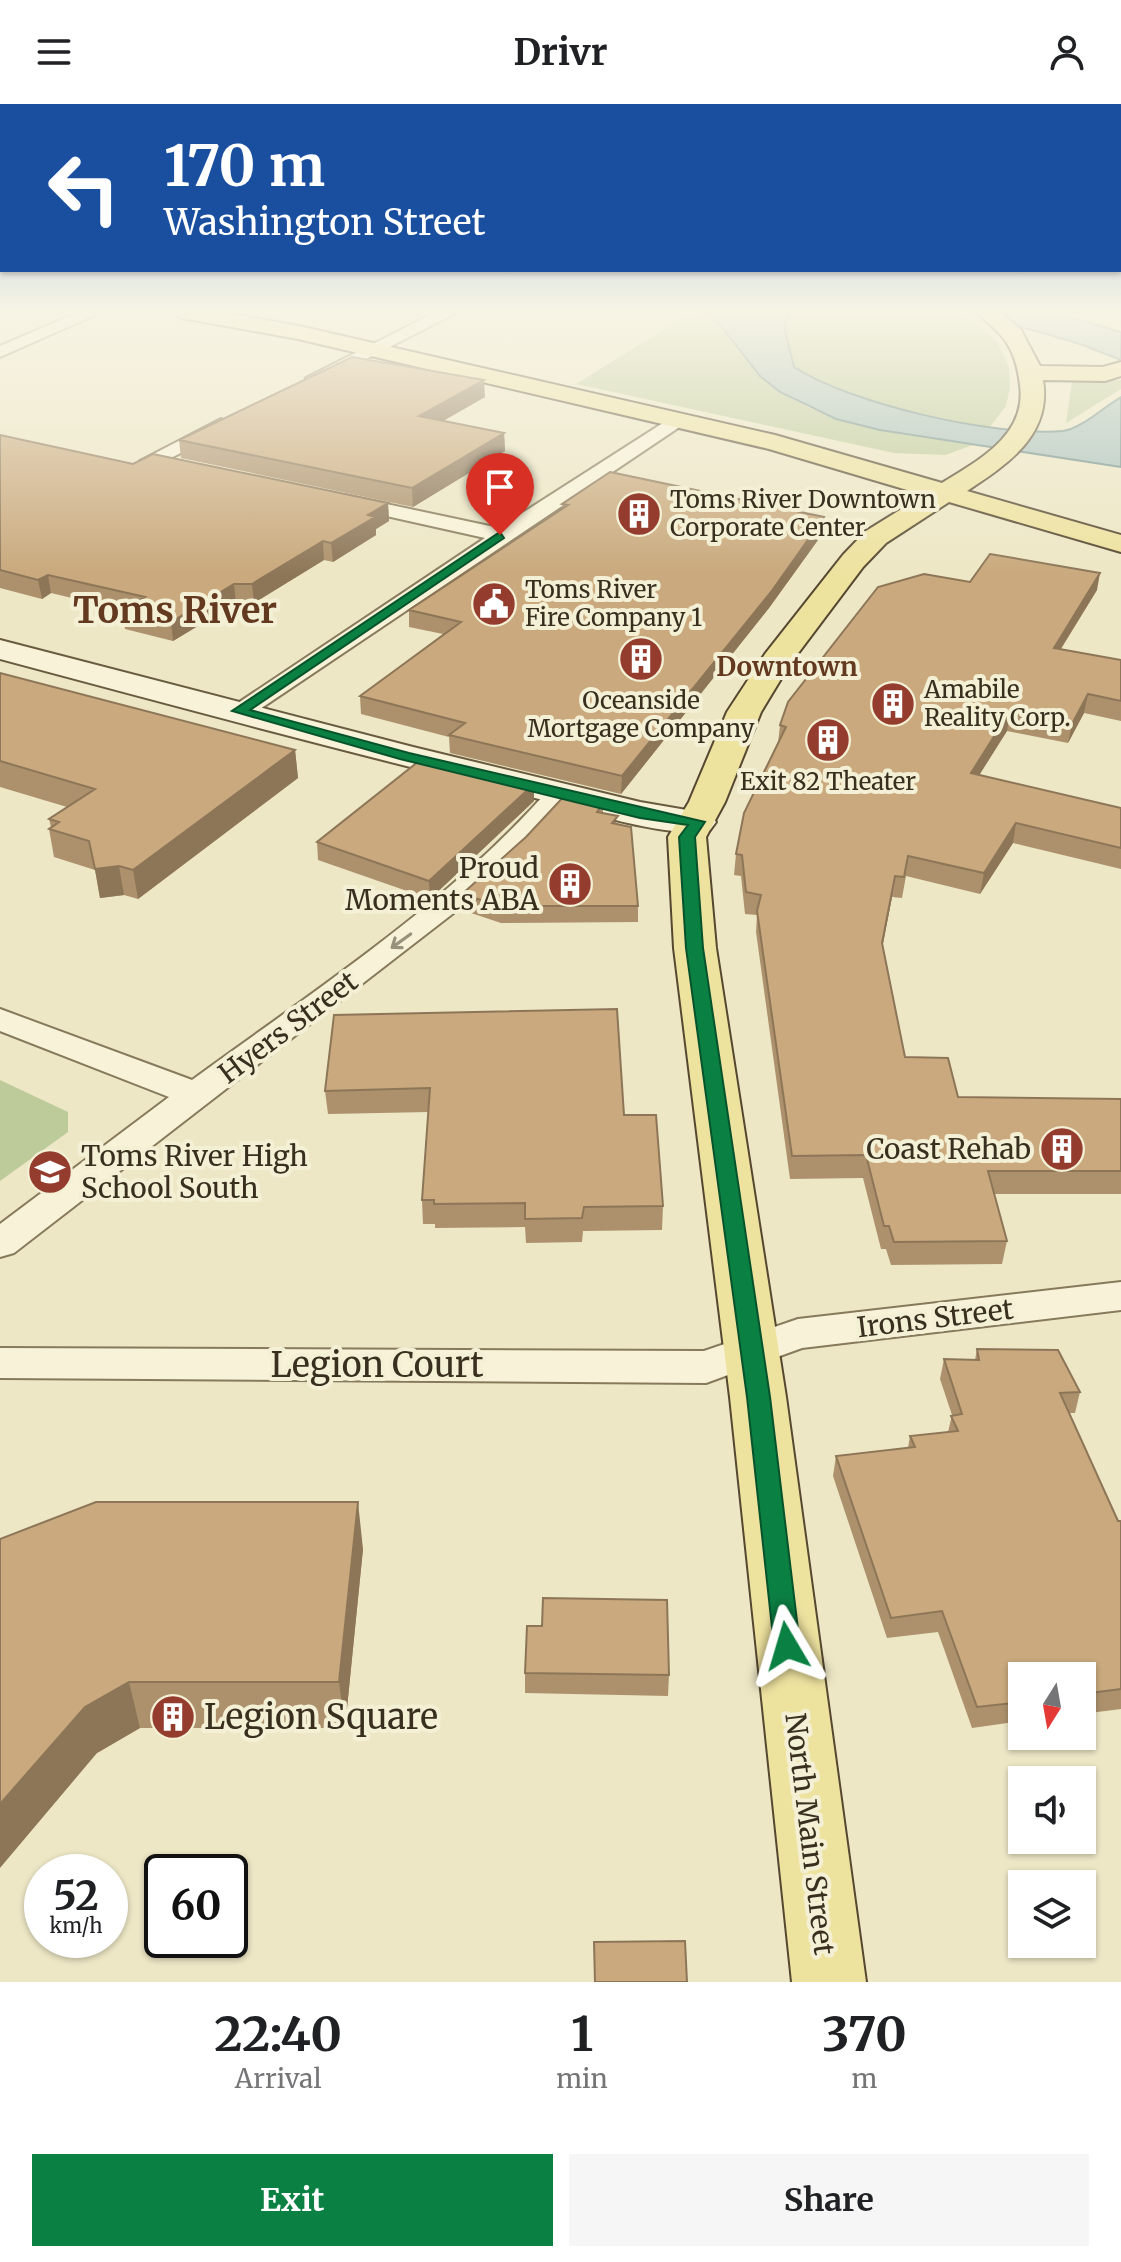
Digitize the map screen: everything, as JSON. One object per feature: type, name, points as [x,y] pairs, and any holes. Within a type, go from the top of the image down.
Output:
[{"type":"main road","points":[[586,400],[775,443],[1110,540]]},
{"type":"main road","name":"North Main Street","points":[[829,1982],[751,1352],[695,948],[687,837],[697,822],[744,712],[776,661],[853,561],[876,537],[1005,453],[1026,428],[1034,400]]},
{"type":"main road","points":[[775,443],[884,460],[940,462],[1005,453]]},
{"type":"main road","points":[[876,537],[971,520],[1032,523],[1110,540]]},
{"type":"main road","points":[[0,649],[405,756],[640,813],[697,822]]},
{"type":"street","points":[[178,466],[150,461],[240,416]]},
{"type":"street","points":[[239,711],[677,420]]},
{"type":"street","points":[[320,496],[500,535]]},
{"type":"street","name":"Hyers Street","points":[[0,1244],[66,1190],[419,928],[504,853],[561,793]]},
{"type":"street","points":[[0,1019],[198,1095]]},
{"type":"street","name":"Irons Street","points":[[751,1352],[798,1334],[1121,1296]]},
{"type":"street","name":"Legion Court","points":[[0,1363],[706,1367],[751,1352]]},
{"type":"green space","points":[[648,400],[795,400],[837,419],[864,426],[973,445],[945,455],[894,453]]},
{"type":"green space","points":[[866,400],[1007,400],[989,428]]},
{"type":"green space","points":[[1069,400],[1104,400],[1066,423]]},
{"type":"green space","points":[[0,1080],[68,1112],[68,1132],[0,1181]]},
{"type":"water","points":[[796,400],[870,400],[963,423],[1000,429],[1063,431],[1085,422],[1121,400],[1121,467],[880,430],[836,419]]},
{"type":"building","points":[[263,400],[449,400],[419,416],[504,433],[412,488],[179,440]]},
{"type":"building","points":[[0,435],[133,464],[153,454],[388,503],[368,515],[375,517],[331,543],[323,541],[252,584],[234,584],[171,622],[122,610],[145,597],[48,575],[38,580],[0,570]]},
{"type":"building","points":[[610,472],[824,517],[771,592],[622,776],[449,735],[465,723],[360,696],[461,622],[409,610],[568,505],[562,504]]},
{"type":"building","points":[[990,554],[1100,573],[1054,648],[1121,660],[1121,701],[1088,694],[1072,724],[1010,711],[971,773],[1121,808],[1121,848],[1016,823],[984,873],[908,856],[904,877],[895,876],[882,943],[905,1057],[948,1058],[958,1097],[1121,1099],[1121,1171],[988,1171],[1007,1241],[894,1242],[889,1226],[884,1226],[866,1155],[792,1156],[757,911],[761,895],[746,892],[742,855],[736,854],[744,813],[786,727],[780,725],[788,702],[878,587],[924,574],[970,582]]},
{"type":"building","points":[[0,673],[295,750],[133,870],[119,866],[95,869],[89,841],[49,829],[59,822],[49,819],[95,789],[0,761]]},
{"type":"building","points":[[424,757],[534,784],[429,881],[317,842]]},
{"type":"building","points":[[566,794],[603,804],[597,812],[618,816],[612,823],[631,827],[638,906],[500,906],[462,894],[526,837]]},
{"type":"building","points":[[617,1009],[624,1115],[656,1115],[663,1206],[584,1207],[582,1218],[525,1219],[525,1203],[434,1204],[434,1200],[422,1200],[430,1088],[325,1091],[334,1015]]},
{"type":"building","points":[[977,1349],[1058,1350],[1080,1392],[1060,1393],[1118,1521],[1121,1521],[1121,1689],[1096,1692],[1096,1662],[1008,1662],[1008,1704],[977,1707],[942,1611],[891,1618],[836,1456],[915,1447],[910,1436],[958,1431],[951,1416],[962,1414],[944,1359],[979,1360]]},
{"type":"building","name":"Legion Square","points":[[96,1502],[358,1502],[339,1682],[129,1682],[85,1707],[0,1804],[0,1539]]},
{"type":"building","points":[[543,1598],[667,1600],[669,1675],[525,1673],[527,1626],[542,1626]]},
{"type":"building","points":[[685,1941],[687,1982],[595,1982],[594,1942]]},
{"type":"place","name":"Toms River Downtown Corporate Center","points":[[639,514]]},
{"type":"place","name":"Toms River Fire Company 1","points":[[494,604]]},
{"type":"place","name":"Oceanside Mortgage Company","points":[[641,659]]},
{"type":"place","name":"Amabile Reality Corp.","points":[[893,704]]},
{"type":"place","name":"Exit 82 Theater","points":[[828,740]]},
{"type":"place","name":"Proud Moments ABA","points":[[570,884]]},
{"type":"place","name":"Coast Rehab","points":[[1062,1149]]},
{"type":"place","name":"Toms River High School South","points":[[50,1172]]},
{"type":"place","name":"Legion Square","points":[[173,1717]]},
{"type":"district","name":"Toms River","points":[[175,610]]},
{"type":"district","name":"Downtown","points":[[787,667]]},
{"type":"route","points":[[500,535],[239,711],[405,756],[640,813],[697,822],[687,837],[695,948],[758,1397],[787,1646]]}]
